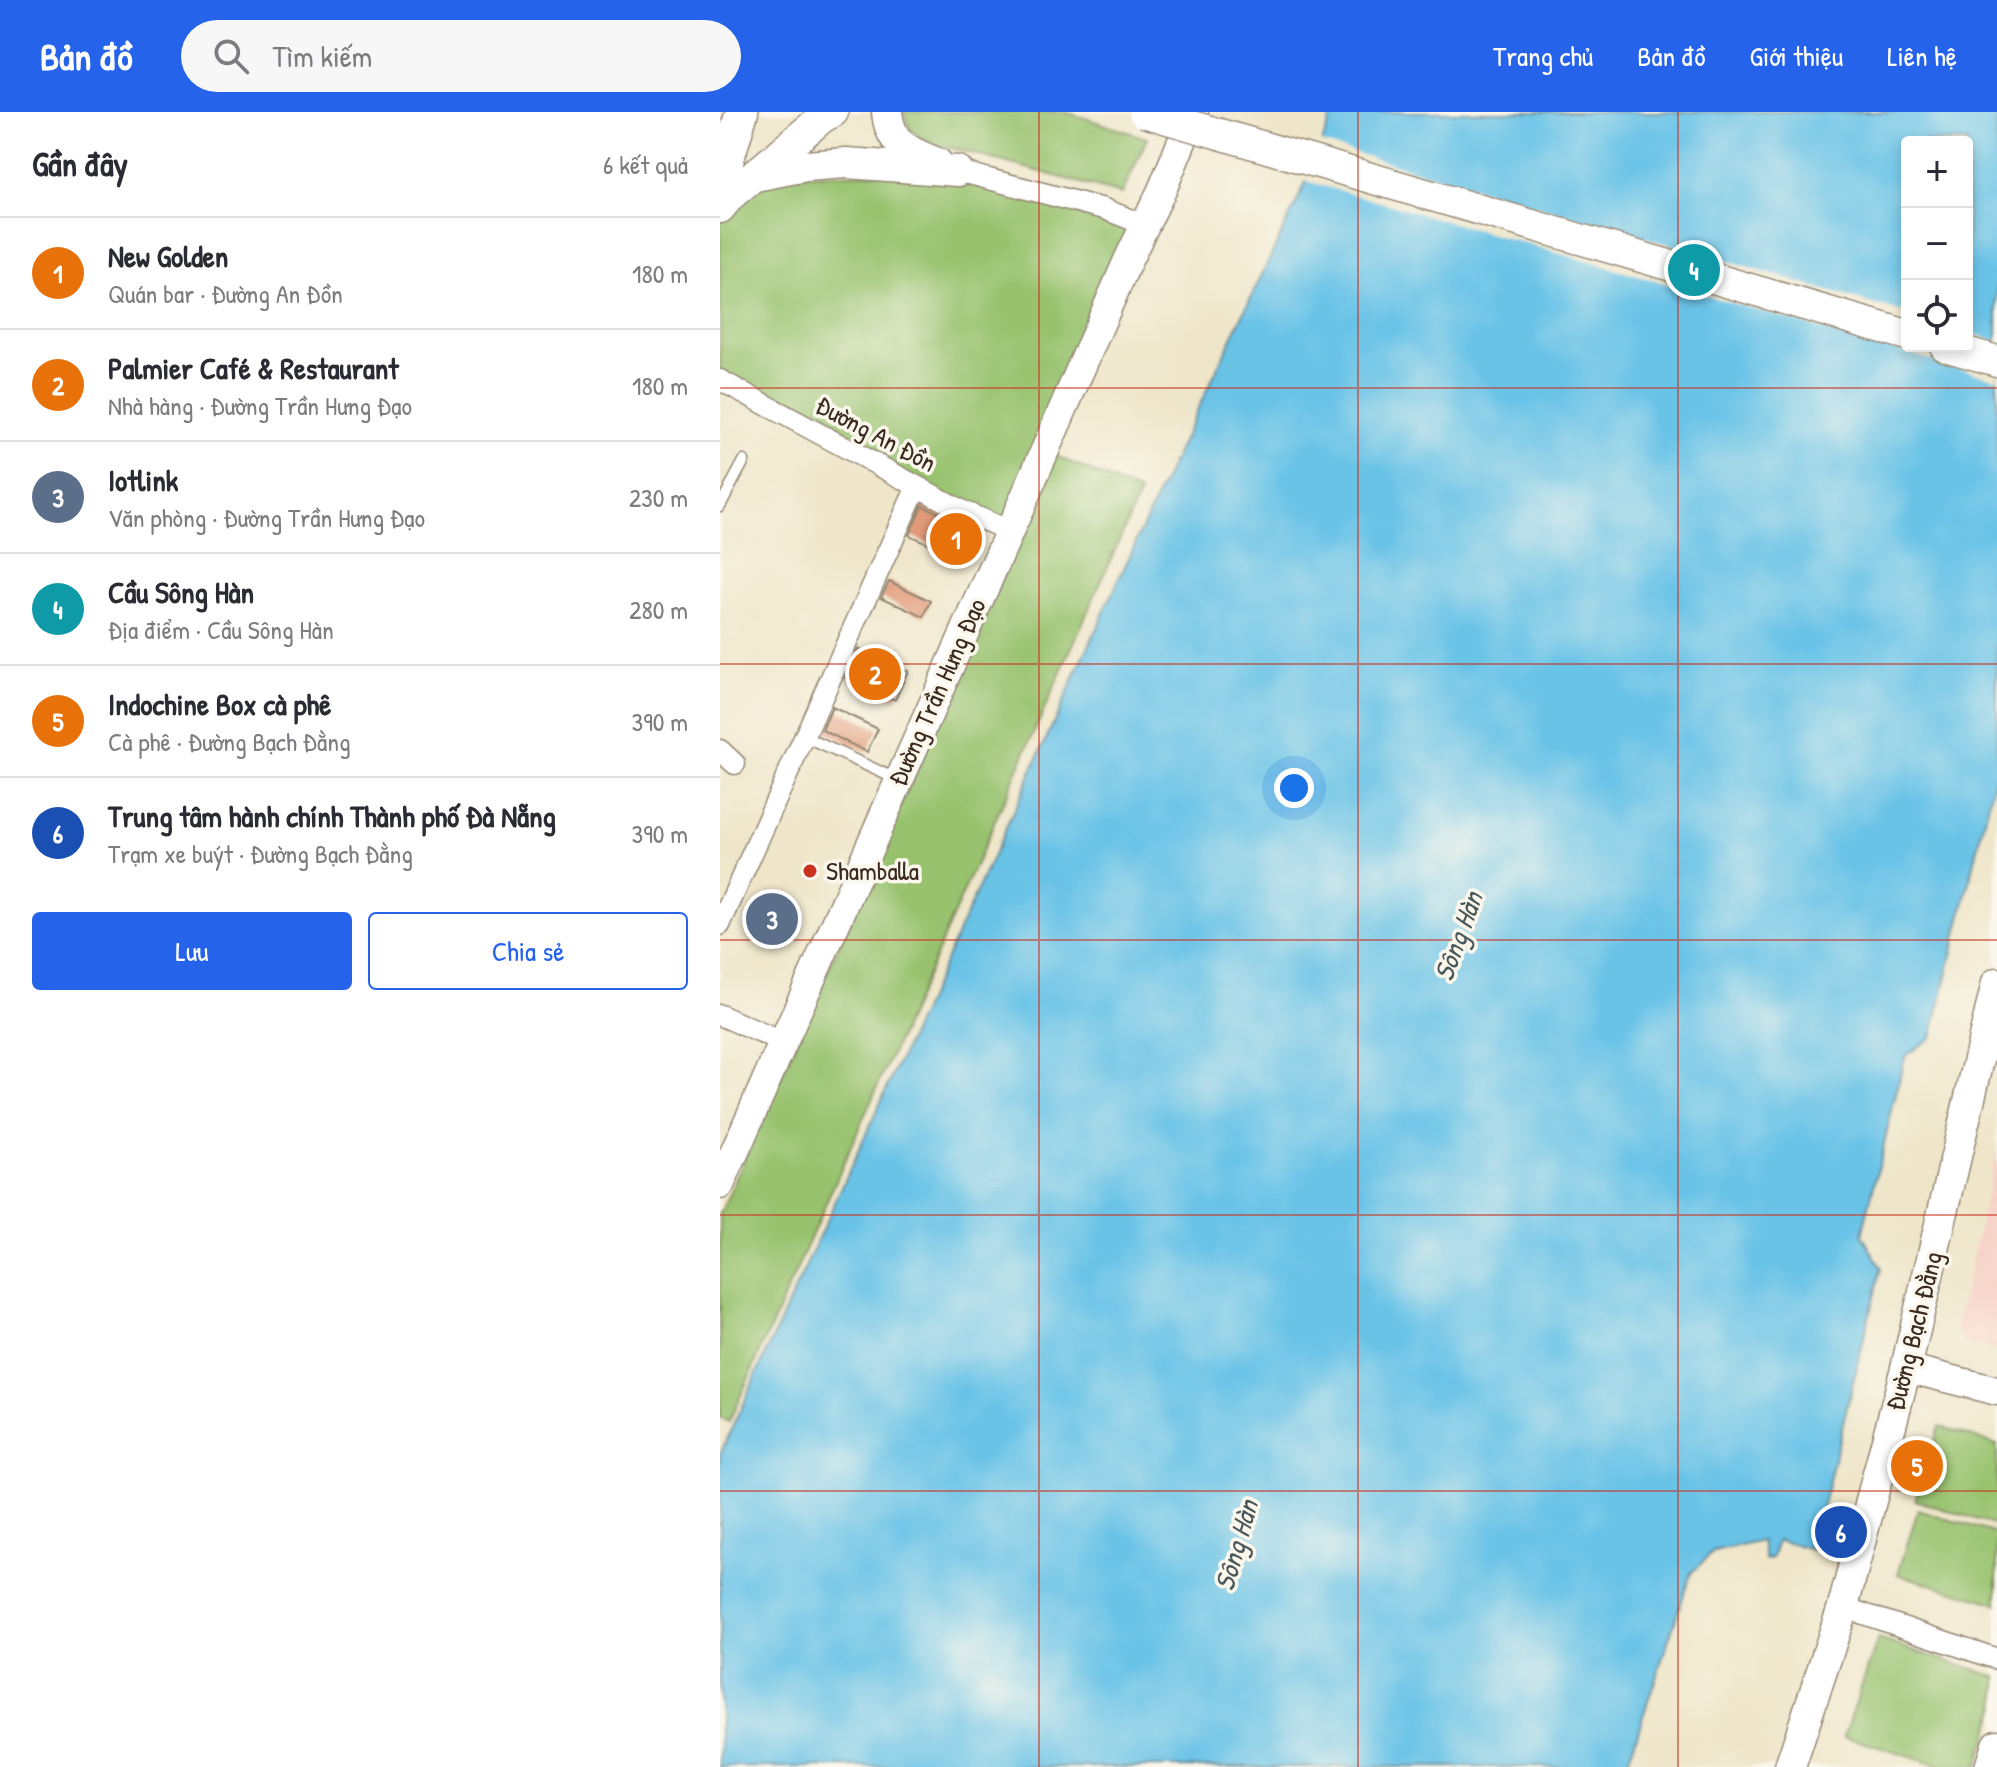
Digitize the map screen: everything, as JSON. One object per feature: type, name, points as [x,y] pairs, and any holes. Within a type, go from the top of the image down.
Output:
[{"type":"highway","points":[[720,185],[742,112]]},
{"type":"main road","points":[[720,208],[731,195],[823,117],[833,112]]},
{"type":"main road","points":[[887,112],[889,127],[896,140],[906,149],[958,171]]},
{"type":"main road","points":[[1144,112],[1901,333]]},
{"type":"main road","name":"Đường Trần Hưng Đạo","points":[[720,1185],[1194,112]]},
{"type":"main road","points":[[755,176],[806,166],[846,163],[958,171]]},
{"type":"main road","points":[[1966,352],[1997,361]]},
{"type":"main road","name":"Đường Bạch Đằng","points":[[1790,1767],[1843,1607],[1906,1368],[1997,983]]},
{"type":"main road","points":[[1906,1368],[1997,1391]]},
{"type":"main road","points":[[1990,1767],[1997,1745]]},
{"type":"street","points":[[958,171],[1104,209],[1145,225]]},
{"type":"street","name":"Đường An Đồn","points":[[720,380],[963,511],[1009,531]]},
{"type":"street","points":[[720,925],[917,486]]},
{"type":"street","points":[[720,1015],[784,1043]]},
{"type":"street","points":[[1843,1607],[1997,1659]]},
{"type":"lane","points":[[720,506],[744,461]]},
{"type":"lane","points":[[805,737],[898,780]]},
{"type":"shaded area","points":[[1997,1148],[1997,1351],[1965,1343],[1956,1329]]},
{"type":"green space","points":[[904,112],[1066,112],[1147,138],[1122,194],[930,142],[912,131]]},
{"type":"green space","points":[[958,171],[1145,225],[1009,531],[720,378],[720,212],[755,176]]},
{"type":"green space","points":[[1056,456],[1140,493],[729,1422],[720,1418],[720,1214]]},
{"type":"green space","points":[[1939,1426],[1997,1445],[1997,1526],[1915,1500]]},
{"type":"green space","points":[[1918,1510],[1997,1534],[1997,1604],[1898,1574]]},
{"type":"green space","points":[[1878,1639],[1997,1677],[1997,1705],[1977,1767],[1942,1767],[1844,1736]]},
{"type":"water","name":"Sông Hàn","points":[[1333,112],[1997,112],[1997,550],[1991,577],[1997,603],[1997,770],[1932,1037],[1905,1056],[1862,1235],[1881,1268],[1812,1550],[1778,1540],[1772,1558],[1765,1560],[1762,1541],[1713,1552],[1691,1573],[1626,1767],[720,1767],[720,1454],[1173,461],[1312,170]]},
{"type":"pier","points":[[1318,142],[1901,312],[1901,351],[1303,180]]},
{"type":"pier","points":[[1973,334],[1997,341],[1997,379],[1903,352],[1973,352]]},
{"type":"building","points":[[922,505],[969,528],[956,556],[909,535]]},
{"type":"building","points":[[889,581],[931,601],[924,617],[881,597]]},
{"type":"building","points":[[858,649],[908,671],[895,700],[845,678]]},
{"type":"building","points":[[832,707],[878,729],[867,752],[822,730]]},
{"type":"place","name":"Cầu Sông Hàn","points":[[1694,270]]},
{"type":"place","name":"New Golden","points":[[956,539]]},
{"type":"place","name":"Palmier Café & Restaurant","points":[[875,674]]},
{"type":"place","name":"Shamballa","points":[[810,871]]},
{"type":"place","name":"Iotlink","points":[[772,919]]},
{"type":"place","name":"Indochine Box cà phê","points":[[1917,1466]]},
{"type":"place","name":"Trung tâm hành chính Thành phố Đà Nẵng","points":[[1841,1532]]}]
